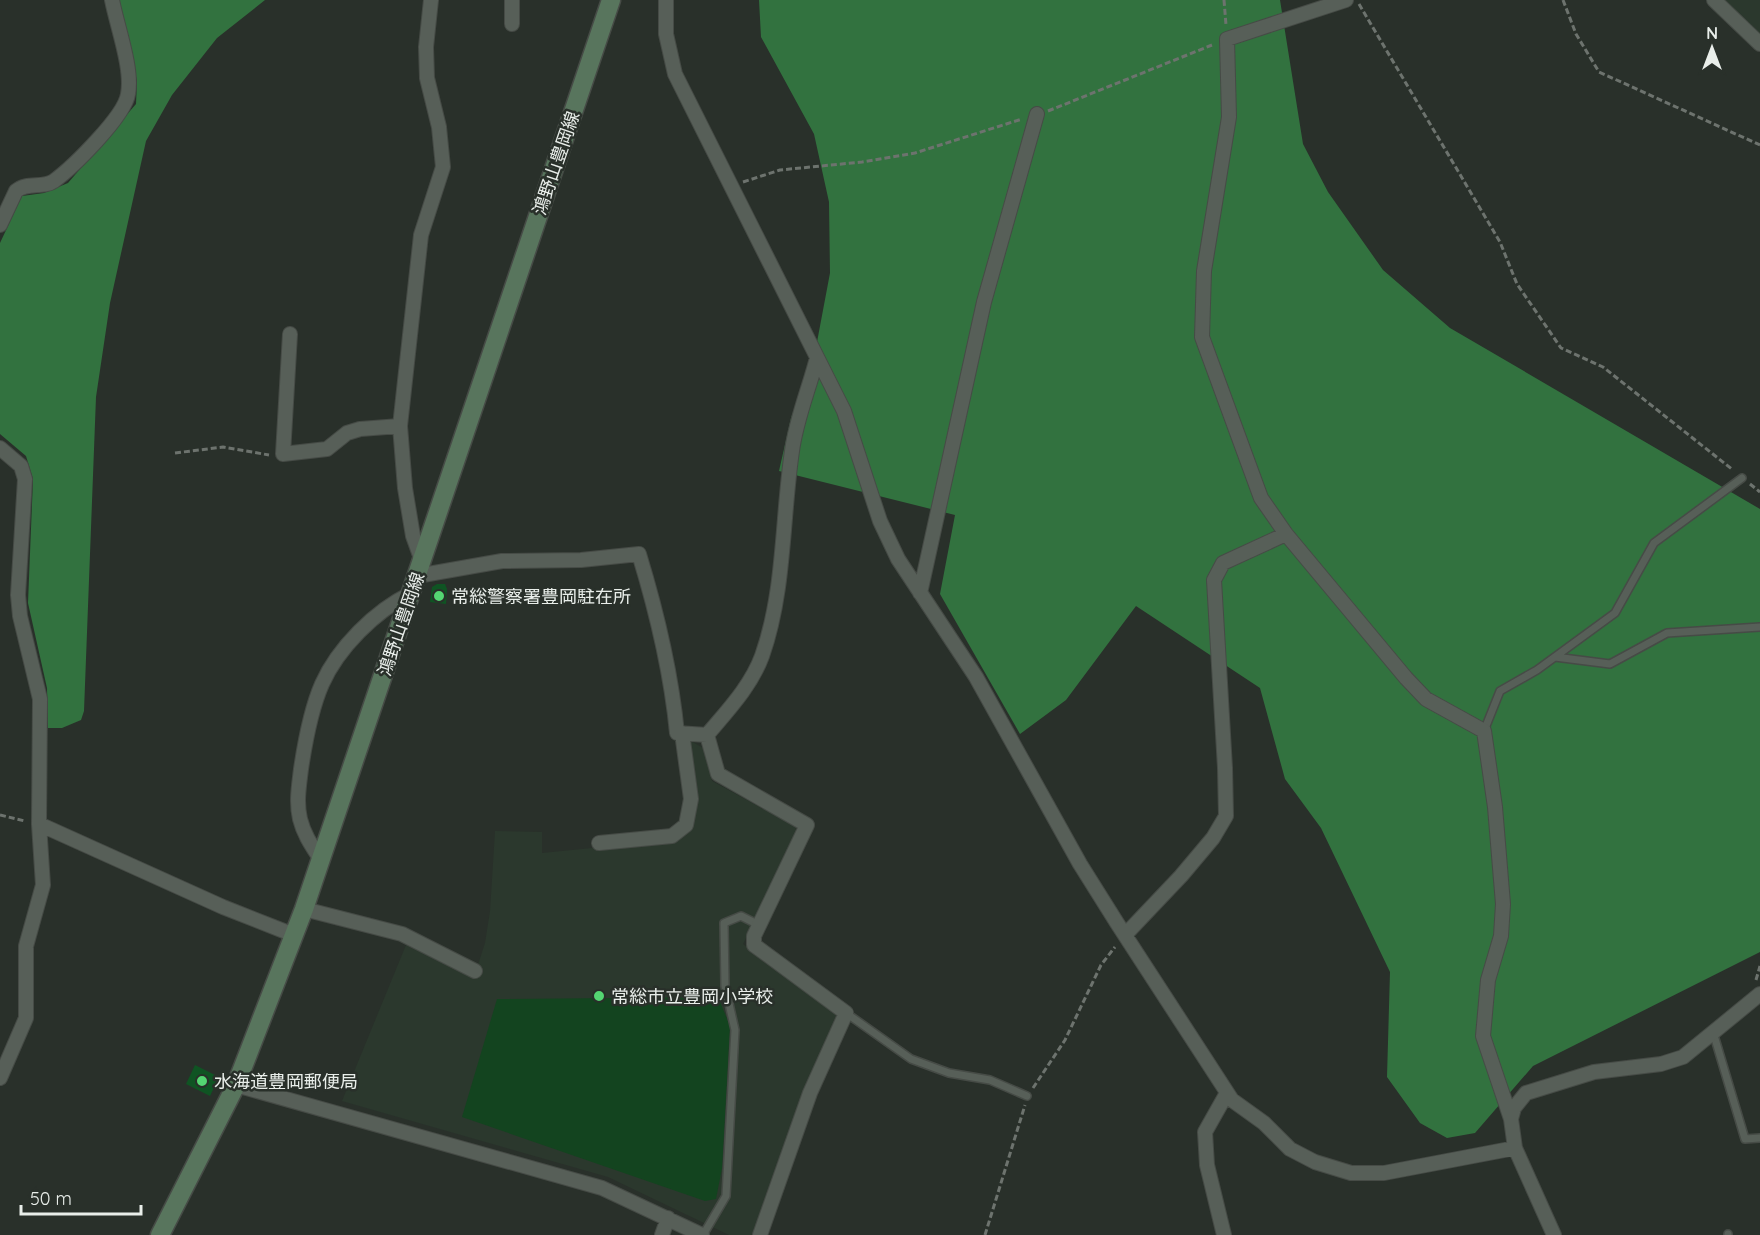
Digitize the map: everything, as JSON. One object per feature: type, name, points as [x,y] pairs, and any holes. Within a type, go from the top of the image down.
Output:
[{"type":"main road","name":"鴻野山豊岡線","points":[[160,1235],[236,1085],[304,909],[611,0]]},
{"type":"street","points":[[0,225],[21,187],[52,183],[96,139],[125,105],[129,82],[112,0]]},
{"type":"street","points":[[431,0],[426,47],[427,78],[440,127],[443,167],[421,235],[400,426],[407,498],[419,569],[502,561],[581,560],[639,554],[658,616],[672,683],[677,733],[708,735]]},
{"type":"street","points":[[512,0],[512,24]]},
{"type":"street","points":[[666,0],[666,34],[675,74],[844,411],[880,521],[898,559],[976,677],[1080,864],[1232,1100],[1264,1123],[1290,1149],[1315,1162],[1351,1173],[1384,1173],[1515,1148]]},
{"type":"street","points":[[1346,0],[1227,39],[1229,117],[1204,271],[1202,337],[1261,498],[1286,534],[1426,699],[1484,731],[1495,807],[1503,904],[1501,936],[1488,980],[1483,1036],[1511,1119],[1515,1148],[1553,1234]]},
{"type":"street","points":[[1714,0],[1760,44]]},
{"type":"street","points":[[921,593],[984,302],[1037,114]]},
{"type":"street","points":[[290,334],[283,454],[327,449],[347,433],[360,429],[400,426]]},
{"type":"street","points":[[708,735],[746,688],[761,656],[770,623],[780,563],[792,449],[818,358]]},
{"type":"street","points":[[0,448],[21,466],[24,479],[18,595],[20,616],[40,699],[39,824],[43,885],[26,946],[26,1018],[0,1078]]},
{"type":"street","points":[[1125,935],[1200,854],[1226,816],[1214,580],[1223,563],[1286,534]]},
{"type":"street","points":[[321,860],[305,836],[297,801],[304,753],[321,686],[332,665],[361,632],[388,605],[411,594]]},
{"type":"street","points":[[599,843],[672,836],[686,825],[692,799],[682,733]]},
{"type":"street","points":[[708,735],[718,774],[807,825],[754,936],[754,945],[846,1013],[810,1093],[760,1235]]},
{"type":"street","points":[[39,824],[223,907],[294,935]]},
{"type":"street","points":[[304,909],[402,934],[475,971]]},
{"type":"street","points":[[1511,1119],[1514,1108],[1526,1093],[1594,1072],[1661,1064],[1683,1057],[1760,994]]},
{"type":"street","points":[[236,1085],[602,1188],[702,1235]]},
{"type":"street","points":[[1224,1235],[1207,1165],[1205,1132],[1227,1093]]},
{"type":"street","points":[[662,1235],[668,1218]]},
{"type":"lane","points":[[1484,731],[1500,691],[1555,657],[1615,613],[1654,543],[1742,478]]},
{"type":"lane","points":[[1555,657],[1610,664],[1667,633],[1760,627]]},
{"type":"lane","points":[[702,1235],[726,1196],[735,1030],[725,986],[724,923],[741,916],[759,925]]},
{"type":"lane","points":[[846,1013],[911,1059],[949,1073],[990,1080],[1027,1096]]},
{"type":"lane","points":[[1713,1032],[1745,1139],[1760,1138]]},
{"type":"path","points":[[731,186],[780,170],[862,162],[915,153],[1037,114],[1227,39],[1224,0]]},
{"type":"path","points":[[1357,0],[1500,242],[1517,284],[1561,348],[1603,367],[1760,492]]},
{"type":"path","points":[[1563,0],[1576,34],[1599,72],[1760,145]]},
{"type":"path","points":[[175,453],[223,447],[262,455],[283,454]]},
{"type":"path","points":[[0,815],[39,824]]},
{"type":"path","points":[[985,1235],[1027,1096],[1065,1040],[1101,965],[1125,935]]},
{"type":"shaded area","points":[[1720,0],[1760,0],[1760,37]]},
{"type":"shaded area","name":"常総市立豊岡小学校","points":[[687,739],[705,749],[712,781],[795,826],[798,836],[743,944],[838,1015],[756,1235],[729,1235],[608,1177],[342,1101],[406,945],[474,977],[485,943],[490,911],[495,831],[542,832],[542,853],[672,840],[683,835]]},
{"type":"green space","points":[[119,0],[265,0],[217,38],[172,95],[146,141],[110,303],[96,397],[84,711],[81,720],[62,728],[48,728],[47,688],[28,603],[33,479],[26,456],[0,434],[0,243],[22,196],[44,193],[68,183],[136,104],[137,81]]},
{"type":"green space","points":[[759,0],[1280,0],[1303,144],[1328,192],[1383,270],[1450,328],[1760,509],[1760,952],[1533,1066],[1475,1133],[1447,1138],[1420,1123],[1387,1077],[1390,972],[1321,828],[1285,779],[1260,688],[1136,606],[1066,700],[1020,734],[940,594],[955,515],[779,471],[791,418],[817,342],[830,273],[829,202],[814,134],[761,37]]},
{"type":"green space","points":[[718,997],[730,1026],[722,1168],[716,1199],[705,1201],[462,1117],[497,999]]},
{"type":"building","name":"常総警察署豊岡駐在所","points":[[445,584],[446,604],[430,602],[432,587]]},
{"type":"building","name":"水海道豊岡郵便局","points":[[195,1065],[219,1077],[210,1096],[186,1084]]},
{"type":"place","name":"常総警察署豊岡駐在所","points":[[439,596]]},
{"type":"place","name":"常総市立豊岡小学校","points":[[599,996]]},
{"type":"place","name":"水海道豊岡郵便局","points":[[202,1081]]}]
